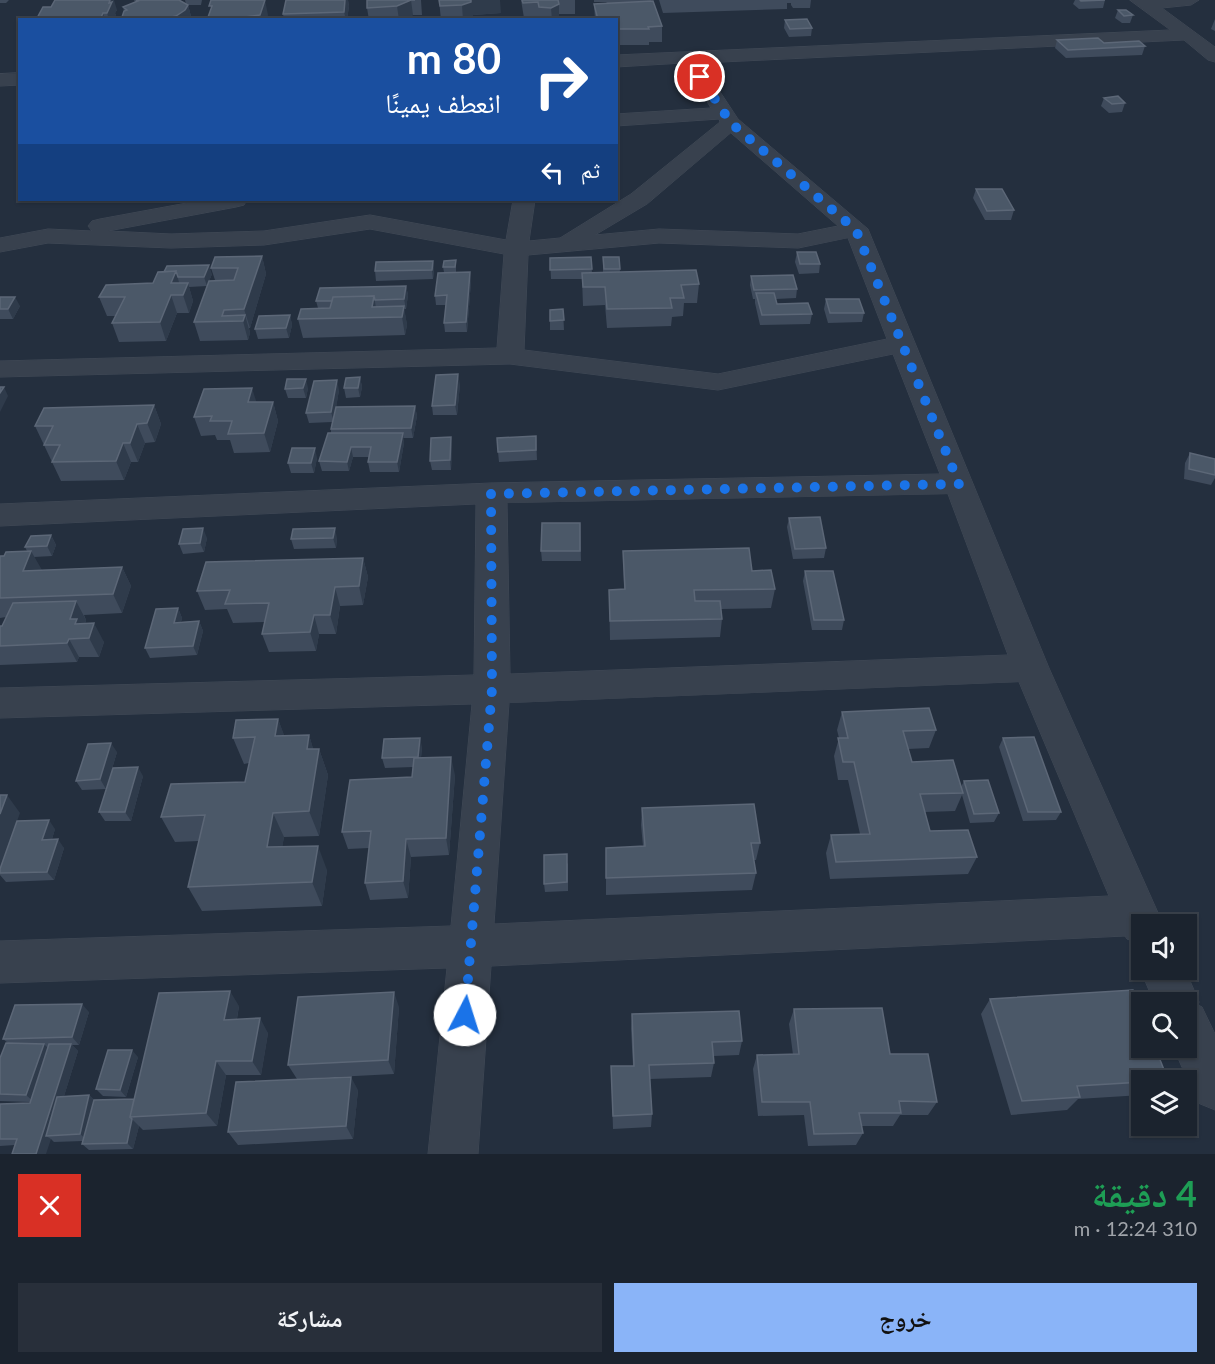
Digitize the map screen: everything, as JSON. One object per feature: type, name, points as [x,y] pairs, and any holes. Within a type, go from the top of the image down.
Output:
[{"type":"street","points":[[1142,2],[1191,0]]},
{"type":"street","points":[[1142,2],[1215,56]]},
{"type":"street","points":[[618,61],[1188,34]]},
{"type":"street","points":[[689,59],[728,118],[856,230],[1031,668],[1136,914]]},
{"type":"street","points":[[618,120],[728,118]]},
{"type":"street","points":[[561,245],[639,199],[728,118]]},
{"type":"street","points":[[0,245],[231,201]]},
{"type":"street","points":[[510,356],[516,249],[524,201]]},
{"type":"street","points":[[48,236],[171,241],[264,238],[370,222],[516,249],[659,236],[798,241],[856,230]]},
{"type":"street","points":[[0,369],[510,356],[718,382],[903,344]]},
{"type":"street","points":[[0,515],[491,494],[959,484]]},
{"type":"street","points":[[453,1154],[492,689],[491,494]]},
{"type":"street","points":[[0,702],[492,689],[1031,668]]},
{"type":"street","points":[[0,962],[1131,920]]},
{"type":"street","points":[[1197,1047],[1215,1086]]},
{"type":"building","points":[[55,0],[110,0],[109,3],[112,2],[107,13],[103,13],[101,18],[37,18],[43,7],[51,7]]},
{"type":"building","points":[[136,0],[179,0],[188,5],[176,16],[166,18],[122,17],[124,11],[127,10],[123,7],[138,1]]},
{"type":"building","points":[[211,0],[265,0],[260,15],[237,18],[208,18],[212,6],[209,6]]},
{"type":"building","points":[[286,0],[345,0],[344,12],[283,14]]},
{"type":"building","points":[[367,0],[411,0],[397,6],[367,8]]},
{"type":"building","points":[[439,0],[471,0],[471,2],[462,5],[440,6]]},
{"type":"building","points":[[522,0],[558,0],[559,4],[551,8],[539,7],[538,2],[523,3]]},
{"type":"building","points":[[653,1],[662,26],[648,27],[649,29],[618,29],[618,18],[598,18],[594,4]]},
{"type":"building","points":[[1118,10],[1126,10],[1133,15],[1124,16]]},
{"type":"building","points":[[807,19],[812,28],[790,29],[785,20]]},
{"type":"building","points":[[1098,38],[1104,43],[1139,41],[1145,46],[1068,50],[1057,40]]},
{"type":"building","points":[[1118,96],[1125,103],[1112,104],[1104,98]]},
{"type":"building","points":[[976,189],[1002,189],[1014,210],[987,211]]},
{"type":"building","points":[[797,252],[816,252],[820,264],[800,264]]},
{"type":"building","points":[[262,256],[244,309],[224,310],[222,316],[245,315],[243,321],[194,322],[209,281],[234,280],[238,268],[211,268],[215,257]]},
{"type":"building","points":[[591,257],[592,269],[550,270],[550,258]]},
{"type":"building","points":[[603,257],[619,257],[620,269],[604,269]]},
{"type":"building","points":[[456,260],[455,267],[443,267],[444,261]]},
{"type":"building","points":[[433,261],[432,270],[375,271],[376,262]]},
{"type":"building","points":[[209,265],[204,277],[178,277],[176,271],[164,272],[167,266]]},
{"type":"building","points":[[696,270],[699,284],[681,285],[684,298],[670,298],[672,308],[607,309],[605,287],[583,287],[582,273]]},
{"type":"building","points":[[176,271],[171,283],[188,283],[183,295],[171,295],[160,322],[112,323],[125,297],[99,297],[106,285],[153,283],[158,272]]},
{"type":"building","points":[[470,272],[466,322],[444,323],[447,295],[435,296],[438,273]]},
{"type":"building","points":[[793,275],[797,289],[754,290],[751,276]]},
{"type":"building","points":[[406,286],[404,299],[375,300],[374,296],[333,297],[332,301],[316,301],[320,288]]},
{"type":"building","points":[[756,293],[774,293],[777,304],[808,303],[812,314],[762,315]]},
{"type":"building","points":[[374,296],[372,307],[404,306],[402,317],[298,319],[301,309],[330,308],[333,297]]},
{"type":"building","points":[[0,297],[15,297],[8,309],[0,309]]},
{"type":"building","points":[[826,299],[859,299],[864,313],[830,313]]},
{"type":"building","points":[[563,309],[564,320],[550,321],[550,310]]},
{"type":"building","points":[[290,315],[286,328],[255,329],[259,316]]},
{"type":"building","points":[[458,374],[455,405],[432,406],[436,375]]},
{"type":"building","points":[[360,377],[358,388],[344,388],[346,378]]},
{"type":"building","points":[[287,379],[306,379],[303,388],[285,389]]},
{"type":"building","points":[[337,380],[331,412],[306,413],[314,381]]},
{"type":"building","points":[[252,388],[248,402],[273,402],[264,433],[228,434],[232,421],[210,421],[212,416],[194,417],[204,389]]},
{"type":"building","points":[[154,405],[147,423],[137,424],[130,443],[123,443],[116,461],[52,462],[60,445],[44,445],[53,426],[35,426],[44,408]]},
{"type":"building","points":[[415,406],[411,428],[331,429],[336,407]]},
{"type":"building","points":[[328,433],[403,433],[397,462],[368,462],[371,447],[351,447],[347,462],[319,461]]},
{"type":"building","points":[[536,436],[536,450],[498,452],[497,438]]},
{"type":"building","points":[[451,437],[450,460],[430,461],[431,438]]},
{"type":"building","points":[[292,448],[315,448],[311,463],[288,463]]},
{"type":"building","points":[[1190,453],[1215,459],[1215,475],[1189,469]]},
{"type":"building","points":[[820,517],[826,548],[795,549],[789,518]]},
{"type":"building","points":[[542,523],[580,523],[580,551],[541,551]]},
{"type":"building","points":[[203,528],[200,543],[179,544],[183,529]]},
{"type":"building","points":[[335,528],[333,538],[291,539],[293,529]]},
{"type":"building","points":[[51,535],[47,546],[25,547],[31,536]]},
{"type":"building","points":[[749,548],[752,571],[771,570],[775,589],[694,590],[695,601],[720,601],[722,619],[610,621],[609,590],[625,589],[623,551]]},
{"type":"building","points":[[31,551],[23,571],[122,567],[113,594],[0,598],[0,556],[4,556],[6,552]]},
{"type":"building","points":[[363,558],[359,586],[335,587],[330,615],[314,615],[310,632],[262,634],[269,603],[225,604],[230,590],[197,591],[206,562]]},
{"type":"building","points":[[805,571],[833,571],[844,620],[814,620]]},
{"type":"building","points":[[76,601],[70,619],[77,619],[75,624],[94,623],[89,638],[69,639],[67,643],[0,646],[0,626],[13,603]]},
{"type":"building","points":[[178,608],[174,623],[199,621],[193,646],[145,648],[156,609]]},
{"type":"building","points":[[929,708],[936,730],[903,731],[912,762],[953,760],[963,793],[920,794],[930,831],[968,830],[977,857],[836,862],[831,835],[870,834],[854,762],[843,762],[838,738],[848,738],[842,712]]},
{"type":"building","points":[[278,719],[275,736],[309,735],[307,749],[319,749],[309,811],[273,813],[267,847],[318,846],[312,882],[188,887],[205,815],[161,817],[171,784],[245,782],[255,737],[233,738],[236,720]]},
{"type":"building","points":[[1034,737],[1061,812],[1028,812],[1003,738]]},
{"type":"building","points":[[420,738],[418,757],[382,758],[384,739]]},
{"type":"building","points":[[111,743],[100,779],[76,781],[88,744]]},
{"type":"building","points":[[451,757],[446,838],[406,839],[403,881],[365,883],[371,831],[342,832],[350,780],[412,777],[414,758]]},
{"type":"building","points":[[138,767],[125,812],[99,812],[113,768]]},
{"type":"building","points":[[988,780],[999,813],[974,814],[964,781]]},
{"type":"building","points":[[0,795],[7,795],[0,814]]},
{"type":"building","points":[[754,804],[760,843],[751,843],[756,873],[606,878],[606,848],[645,846],[642,808]]},
{"type":"building","points":[[49,820],[42,840],[58,839],[47,872],[0,873],[17,821]]},
{"type":"building","points":[[567,854],[567,882],[544,884],[544,855]]},
{"type":"building","points":[[1133,990],[1134,992],[1131,992],[1131,1058],[1159,1058],[1164,1070],[1131,1070],[1131,1083],[1077,1086],[1080,1097],[1022,1101],[990,999]]},
{"type":"building","points":[[230,991],[224,1020],[260,1018],[252,1061],[216,1061],[206,1113],[130,1117],[159,993]]},
{"type":"building","points":[[394,992],[388,1060],[288,1065],[298,997]]},
{"type":"building","points":[[82,1004],[72,1037],[3,1039],[15,1005]]},
{"type":"building","points":[[882,1008],[890,1054],[928,1054],[937,1102],[899,1101],[901,1113],[859,1113],[863,1133],[814,1134],[810,1102],[762,1102],[757,1055],[799,1054],[794,1009]]},
{"type":"building","points":[[739,1011],[742,1041],[712,1042],[714,1063],[649,1065],[652,1114],[613,1116],[611,1066],[634,1066],[632,1014]]},
{"type":"building","points":[[6,1043],[44,1044],[26,1095],[0,1094],[0,1058]]},
{"type":"building","points":[[49,1044],[71,1044],[36,1154],[12,1154],[17,1139],[0,1139],[0,1104],[30,1103]]},
{"type":"building","points":[[108,1050],[132,1050],[120,1090],[96,1089]]},
{"type":"building","points":[[351,1077],[346,1126],[228,1132],[236,1082]]},
{"type":"building","points":[[89,1095],[80,1134],[46,1136],[57,1097]]},
{"type":"building","points":[[134,1099],[127,1143],[82,1144],[94,1100]]},
{"type":"route","points":[[465,1015],[492,689],[491,494],[959,484],[856,230],[731,123],[700,77]]}]
